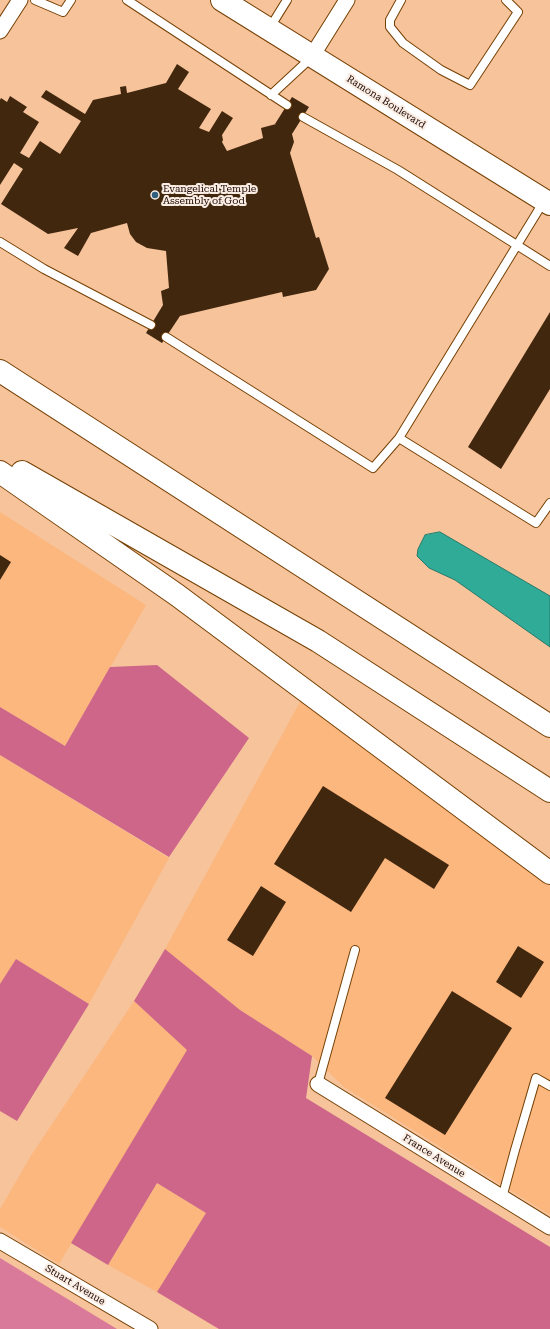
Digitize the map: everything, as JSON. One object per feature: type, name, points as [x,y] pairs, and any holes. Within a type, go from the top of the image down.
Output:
[{"type":"main road","name":"Ramona Boulevard","points":[[234,6],[268,29],[547,202]]},
{"type":"main road","points":[[0,371],[550,726]]},
{"type":"main road","points":[[0,460],[318,641],[550,791]]},
{"type":"main road","points":[[0,472],[177,595],[550,873]]},
{"type":"street","points":[[0,31],[20,0]]},
{"type":"street","points":[[312,56],[347,0]]},
{"type":"street","name":"France Avenue","points":[[318,1084],[550,1228]]},
{"type":"street","name":"Stuart Avenue","points":[[0,1241],[150,1329]]},
{"type":"lane","points":[[35,0],[63,12],[70,0]]},
{"type":"lane","points":[[128,0],[287,105]]},
{"type":"lane","points":[[268,29],[287,0]]},
{"type":"lane","points":[[401,0],[390,20],[390,27],[403,43],[441,70],[470,85],[518,12],[506,0]]},
{"type":"lane","points":[[271,95],[312,56]]},
{"type":"lane","points":[[303,117],[398,170],[550,266]]},
{"type":"lane","points":[[166,337],[373,468],[399,438],[517,245],[547,202]]},
{"type":"lane","points":[[0,242],[44,270],[151,325]]},
{"type":"lane","points":[[399,438],[536,523],[550,503]]},
{"type":"lane","points":[[318,1084],[355,950]]},
{"type":"lane","points":[[502,1198],[536,1078],[550,1086]]},
{"type":"shaded area","points":[[0,512],[146,605],[65,746],[0,707]]},
{"type":"shaded area","points":[[157,665],[249,738],[169,857],[0,755],[0,707],[65,746],[110,667]]},
{"type":"shaded area","points":[[301,700],[538,852],[550,887],[550,1215],[344,1087],[312,1056],[240,1010],[165,949]]},
{"type":"shaded area","points":[[0,755],[169,858],[89,1004],[16,959],[0,984]]},
{"type":"shaded area","points":[[165,949],[240,1010],[312,1056],[306,1098],[550,1247],[550,1329],[219,1329],[157,1292],[206,1213],[157,1183],[108,1265],[71,1243],[187,1050],[134,1001]]},
{"type":"shaded area","points":[[16,959],[89,1004],[17,1121],[0,1111],[0,984]]},
{"type":"shaded area","points":[[134,1001],[188,1049],[59,1264],[0,1227],[0,1209],[32,1154]]},
{"type":"shaded area","points":[[157,1183],[206,1213],[157,1292],[108,1265]]},
{"type":"shaded area","points":[[0,1258],[117,1329],[0,1329]]},
{"type":"water","points":[[440,532],[550,596],[550,647],[455,580],[429,568],[417,556],[418,549],[425,535]]},
{"type":"building","name":"Evangelical Temple Assembly of God","points":[[177,64],[189,72],[178,89],[211,109],[199,128],[209,132],[222,111],[233,118],[222,135],[222,142],[227,151],[263,138],[261,128],[276,124],[292,97],[309,107],[292,134],[294,142],[290,153],[316,238],[319,237],[329,269],[316,290],[283,297],[282,292],[180,316],[162,343],[146,333],[163,305],[161,291],[169,288],[166,251],[147,248],[136,242],[130,234],[127,223],[91,233],[78,256],[64,248],[78,228],[48,234],[1,204],[23,169],[14,163],[0,185],[0,100],[1,98],[7,102],[10,96],[27,107],[23,112],[39,122],[20,153],[29,158],[40,141],[60,154],[81,121],[41,97],[46,90],[85,114],[93,100],[121,94],[120,87],[126,86],[127,93],[166,83]]},
{"type":"building","points":[[550,312],[550,389],[501,469],[468,447]]},
{"type":"building","points":[[0,555],[11,562],[0,580]]},
{"type":"building","points":[[323,786],[449,865],[434,889],[385,858],[351,912],[274,864]]},
{"type":"building","points":[[261,886],[286,902],[253,956],[227,940]]},
{"type":"building","points":[[518,946],[544,962],[521,998],[496,982]]},
{"type":"building","points":[[452,991],[512,1028],[445,1135],[385,1098]]},
{"type":"place","name":"Evangelical Temple Assembly of God","points":[[155,195]]}]
